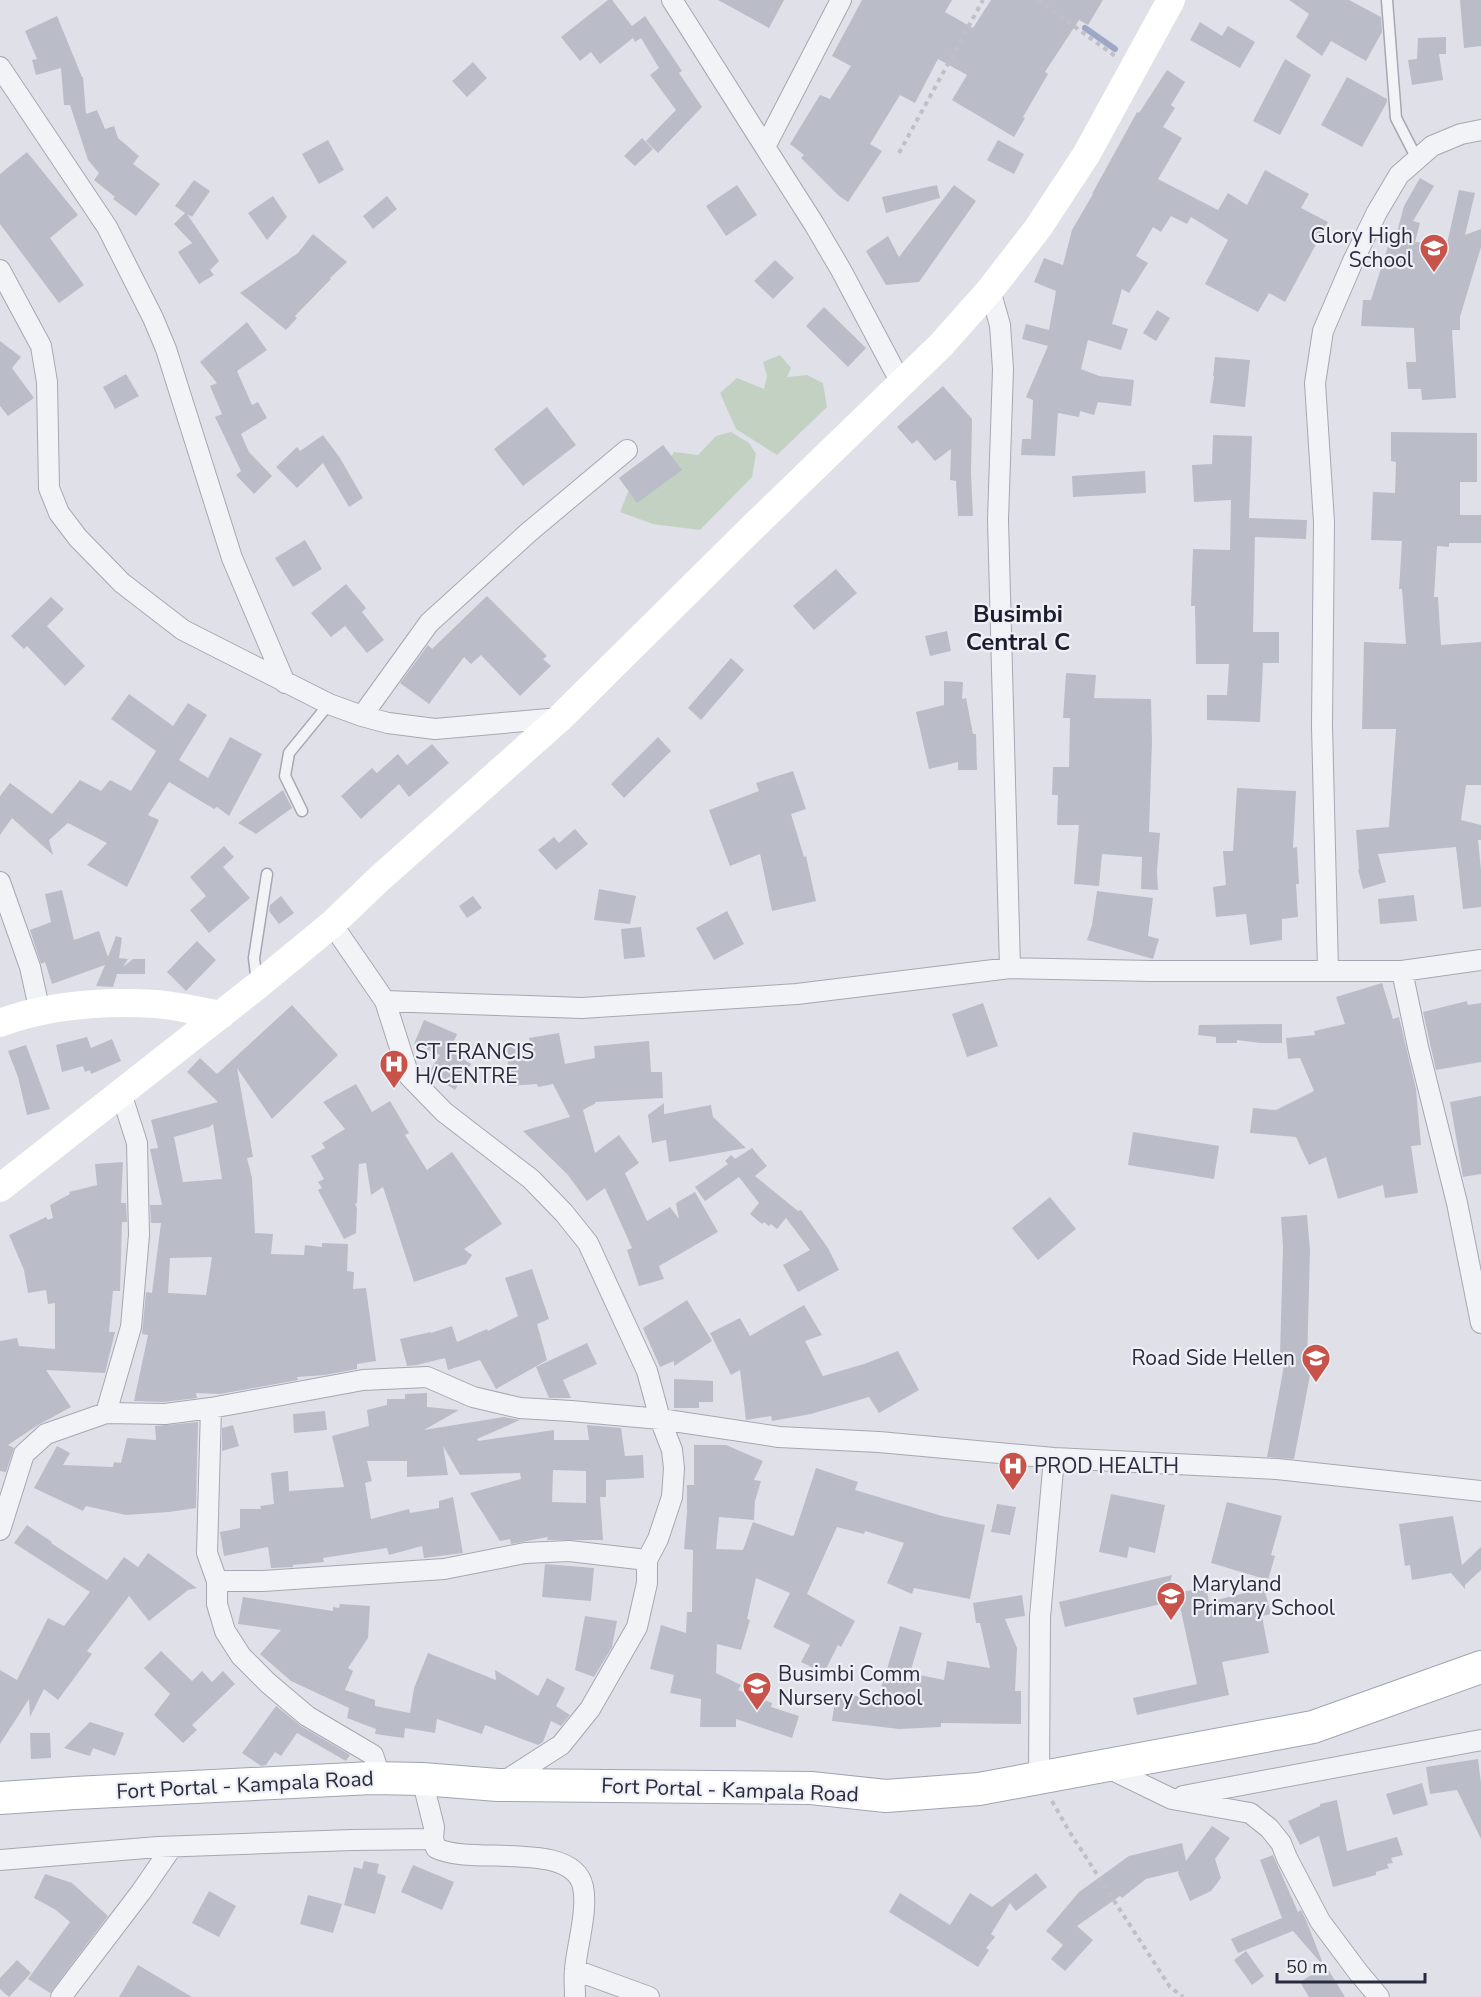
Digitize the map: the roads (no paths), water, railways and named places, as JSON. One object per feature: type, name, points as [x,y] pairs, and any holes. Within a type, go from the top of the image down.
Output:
[{"type":"main road","points":[[0,1188],[221,1015],[332,924],[379,879],[560,718],[941,345],[990,291],[1038,228],[1080,164],[1171,0]]},
{"type":"main road","points":[[0,1023],[39,1011],[94,1004],[158,1004],[221,1015]]},
{"type":"main road","name":"Fort Portal - Kampala Road","points":[[0,1798],[372,1778],[498,1785],[811,1788],[886,1796],[979,1789],[1313,1727],[1481,1667]]},
{"type":"street","points":[[672,0],[814,224],[901,383]]},
{"type":"street","points":[[765,147],[841,0]]},
{"type":"street","points":[[0,67],[107,227],[153,318],[166,349],[232,558],[285,683]]},
{"type":"street","points":[[1328,971],[1322,725],[1324,522],[1315,383],[1323,331],[1353,261],[1377,212],[1399,175],[1432,146],[1461,134],[1481,130]]},
{"type":"street","points":[[0,270],[41,346],[47,382],[49,488],[59,513],[78,538],[122,584],[183,630],[285,683],[329,704],[362,716],[388,723],[435,729],[560,718]]},
{"type":"street","points":[[990,291],[1000,325],[1003,369],[998,520],[1010,968]]},
{"type":"street","points":[[362,716],[429,623],[529,532],[627,450]]},
{"type":"street","points":[[0,882],[30,967],[39,1011]]},
{"type":"street","points":[[332,924],[385,1001],[409,1076],[444,1112],[531,1179],[564,1213],[588,1243],[613,1292],[647,1371],[660,1419],[672,1450],[674,1468],[672,1497],[658,1539],[647,1560],[647,1583],[637,1627],[590,1709],[561,1745],[498,1785]]},
{"type":"street","points":[[385,1001],[582,1008],[797,994],[1010,968],[1151,971],[1402,971],[1481,960]]},
{"type":"street","points":[[1402,971],[1418,1047],[1457,1203],[1481,1323]]},
{"type":"street","points":[[106,1413],[131,1327],[139,1235],[137,1143],[121,1093]]},
{"type":"street","points":[[0,1530],[24,1454],[46,1434],[106,1413],[165,1414],[211,1408],[363,1380],[427,1377],[473,1397],[520,1408],[660,1419],[779,1437],[879,1442],[1054,1458],[1277,1469],[1481,1491]]},
{"type":"street","points":[[211,1408],[207,1553],[216,1581],[217,1604],[225,1630],[241,1656],[268,1683],[307,1716],[373,1755],[376,1764],[372,1778]]},
{"type":"street","points":[[1039,1777],[1040,1617],[1054,1458]]},
{"type":"street","points":[[216,1581],[263,1581],[444,1569],[525,1552],[569,1551],[647,1560]]},
{"type":"street","points":[[1172,1799],[1481,1740]]},
{"type":"street","points":[[1104,1766],[1172,1799],[1250,1813],[1269,1828],[1281,1844],[1320,1921],[1379,1997]]},
{"type":"street","points":[[422,1779],[434,1827],[433,1839],[436,1848],[454,1854],[547,1858],[563,1864],[576,1874],[583,1886],[584,1905],[575,1970],[575,1997]]},
{"type":"street","points":[[0,1860],[172,1847],[433,1839]]},
{"type":"street","points":[[61,1997],[141,1892],[172,1847]]},
{"type":"street","points":[[575,1970],[649,1997]]},
{"type":"lane","points":[[1387,0],[1396,118],[1417,159]]},
{"type":"lane","points":[[302,811],[285,776],[289,753],[329,704]]},
{"type":"lane","points":[[257,986],[254,958],[267,874]]},
{"type":"waterway","points":[[1085,28],[1115,49]]},
{"type":"place","name":"Glory High School","points":[[1434,274]]},
{"type":"place","name":"ST FRANCIS H/CENTRE","points":[[394,1090]]},
{"type":"place","name":"Road Side Hellen","points":[[1316,1384]]},
{"type":"place","name":"PROD HEALTH","points":[[1013,1492]]},
{"type":"place","name":"Maryland Primary School","points":[[1171,1622]]},
{"type":"place","name":"Busimbi Comm Nursery School","points":[[757,1712]]},
{"type":"district","name":"Busimbi Central C","points":[[1018,628]]}]
